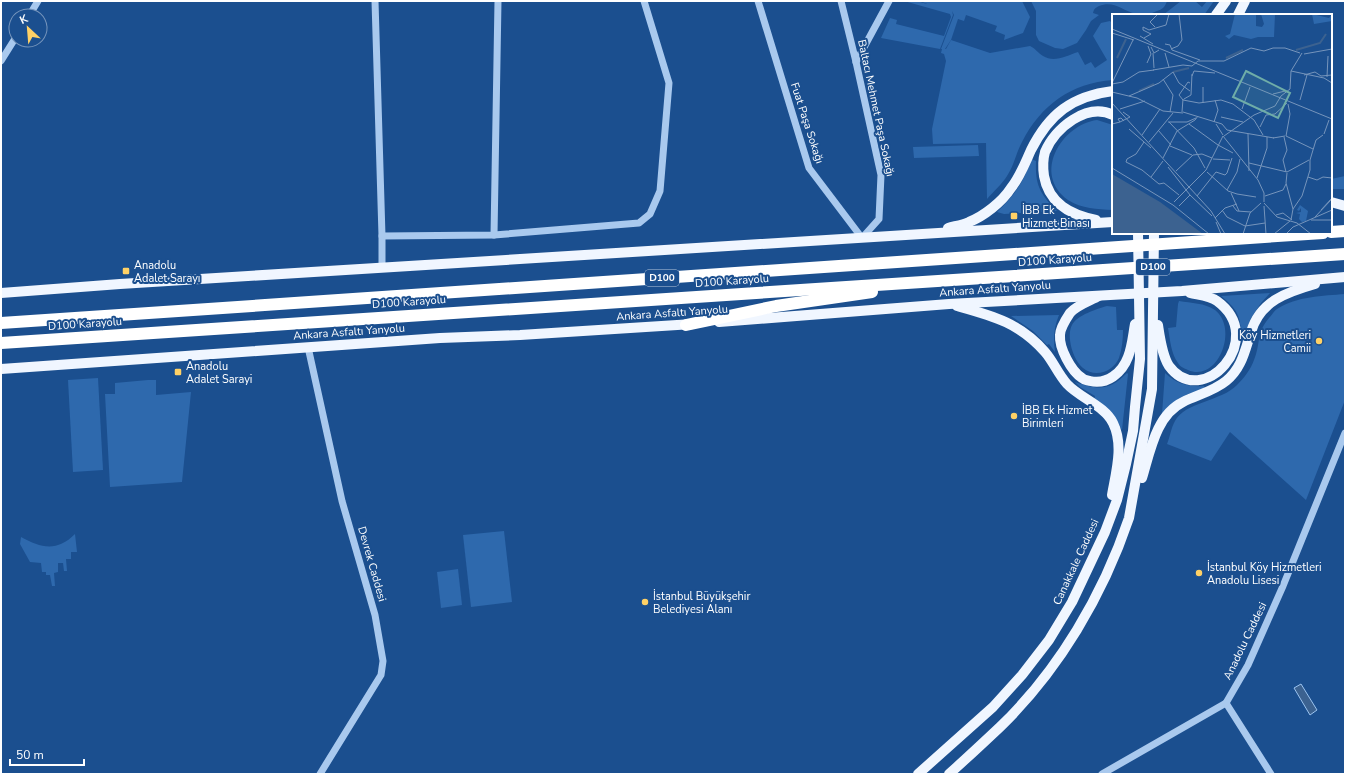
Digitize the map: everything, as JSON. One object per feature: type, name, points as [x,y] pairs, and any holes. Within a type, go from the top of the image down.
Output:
[{"type":"highway","points":[[1332,232],[1345,232]]},
{"type":"highway","name":"D100 Karayolu","points":[[1,322],[1308,234]]},
{"type":"highway","name":"D100 Karayolu","points":[[1,343],[1345,254]]},
{"type":"highway","points":[[686,325],[776,306],[960,280]]},
{"type":"main road","points":[[1217,14],[1226,1]]},
{"type":"main road","points":[[1223,14],[1230,1]]},
{"type":"main road","points":[[1238,14],[1245,1]]},
{"type":"main road","points":[[1246,14],[1251,1]]},
{"type":"main road","points":[[933,233],[969,222],[983,215],[999,201],[1012,188],[1036,140],[1048,123],[1066,106],[1099,93],[1112,92]]},
{"type":"main road","points":[[1111,222],[1084,218],[1057,203],[1049,193],[1045,182],[1043,169],[1045,153],[1051,141],[1066,125],[1079,116],[1094,111],[1107,112],[1112,114]]},
{"type":"main road","points":[[1332,202],[1345,206]]},
{"type":"main road","points":[[1332,207],[1345,206]]},
{"type":"main road","points":[[1,293],[1111,222]]},
{"type":"main road","points":[[1103,294],[1071,312],[1064,323],[1060,335],[1067,360],[1075,372],[1082,379],[1098,383],[1109,380],[1123,367],[1128,357],[1138,304],[1138,234]]},
{"type":"main road","points":[[1130,518],[1152,389],[1154,234]]},
{"type":"main road","name":"Ankara Asfaltı Yanyolu","points":[[1,369],[308,346],[686,325],[949,304],[1103,294],[1182,291],[1345,277]]},
{"type":"main road","points":[[948,774],[1001,726],[1031,693],[1080,625],[1103,583],[1123,537],[1151,448],[1166,415],[1180,403],[1207,392],[1226,381],[1240,364],[1247,348],[1255,322],[1263,309],[1278,297],[1294,290],[1334,278]]},
{"type":"main road","points":[[1154,304],[1163,349],[1169,365],[1179,376],[1191,380],[1203,379],[1214,374],[1225,365],[1232,354],[1235,343],[1235,324],[1230,313],[1215,300],[1182,291]]},
{"type":"main road","points":[[949,304],[996,318],[1015,326],[1028,334],[1046,352],[1067,384],[1099,408],[1113,422],[1118,435],[1119,450],[1105,532]]},
{"type":"main road","name":"Canakkale Caddesi","points":[[918,774],[993,707],[1026,670],[1049,640],[1072,602],[1105,532],[1117,500],[1132,431],[1140,359],[1138,304]]},
{"type":"street","points":[[374,1],[382,268]]},
{"type":"street","points":[[494,235],[498,1]]},
{"type":"street","points":[[382,236],[494,235],[639,223],[650,214],[660,191],[669,83],[644,1]]},
{"type":"street","name":"Fuat Paşa Sokağı","points":[[758,1],[809,168],[862,238]]},
{"type":"street","name":"Baltacı Mehmet Paşa Sokağı","points":[[841,1],[881,175],[879,219],[862,238]]},
{"type":"street","points":[[856,62],[889,1]]},
{"type":"street","points":[[1,62],[9,48]]},
{"type":"street","name":"Devrek Caddesi","points":[[308,346],[342,501],[375,615],[383,661],[381,675],[320,774]]},
{"type":"street","name":"Anadolu Caddesi","points":[[1226,703],[1248,665],[1285,580],[1345,432]]},
{"type":"street","points":[[1102,774],[1226,703],[1271,774]]},
{"type":"shaded area","points":[[904,1],[917,1],[927,4],[920,1],[1022,1],[1030,17],[1023,33],[1004,40],[1005,35],[995,31],[997,26],[966,15],[964,21],[958,19],[951,40],[945,49],[941,49],[954,15],[952,11],[953,15],[940,49],[881,38],[890,18],[897,20],[896,24],[944,36],[951,17],[950,14]]},
{"type":"shaded area","points":[[1031,1],[1167,1],[1165,6],[1161,9],[1149,14],[1136,14],[1118,6],[1109,4],[1099,6],[1093,13],[1099,15],[1091,21],[1077,43],[1063,49],[1055,48],[1039,41],[1036,35],[1036,11]]},
{"type":"shaded area","points":[[1181,1],[1195,1],[1202,7],[1207,1],[1214,1],[1205,14],[1164,14]]},
{"type":"shaded area","points":[[1110,21],[1112,23],[1112,80],[1098,82],[1071,91],[1048,107],[1038,117],[1030,129],[1020,146],[1007,176],[987,199],[986,143],[933,144],[932,129],[946,61],[944,54],[941,53],[942,49],[946,49],[951,40],[990,53],[1030,46],[1043,56],[1051,59],[1060,58],[1078,52],[1085,65],[1091,62],[1095,68],[1107,60],[1093,36],[1101,23]]},
{"type":"shaded area","points":[[1097,120],[1112,125],[1112,210],[1090,208],[1073,203],[1057,189],[1052,177],[1052,165],[1056,152],[1072,131],[1084,124]]},
{"type":"shaded area","points":[[978,145],[979,156],[914,158],[913,147]]},
{"type":"shaded area","points":[[1031,159],[1036,161],[1036,177],[1040,189],[1046,199],[1057,211],[1004,214],[997,212],[1018,188]]},
{"type":"shaded area","points":[[1345,176],[1345,189],[1332,189],[1332,179]]},
{"type":"shaded area","points":[[1270,293],[1251,318],[1242,343],[1240,321],[1236,311],[1221,296]]},
{"type":"shaded area","points":[[1345,294],[1345,400],[1306,500],[1230,432],[1211,461],[1167,444],[1175,421],[1180,415],[1195,405],[1222,395],[1237,385],[1245,376],[1254,360],[1262,328],[1276,310],[1293,301],[1319,296]]},
{"type":"shaded area","points":[[1179,301],[1207,306],[1215,310],[1222,319],[1225,329],[1225,341],[1222,352],[1216,362],[1208,369],[1199,372],[1188,370],[1180,366],[1174,355],[1168,328],[1176,327]]},
{"type":"shaded area","points":[[1107,306],[1116,307],[1117,330],[1123,330],[1121,351],[1119,358],[1113,367],[1103,372],[1093,373],[1083,368],[1076,359],[1070,341],[1070,330],[1078,318]]},
{"type":"shaded area","points":[[1059,315],[1054,333],[1055,352],[1049,344],[1047,345],[1033,331],[1011,316]]},
{"type":"shaded area","points":[[1127,373],[1122,430],[1114,416],[1094,400],[1095,396],[1080,387],[1075,382],[1097,387],[1109,386],[1121,379]]},
{"type":"shaded area","points":[[1165,373],[1178,382],[1193,386],[1204,386],[1205,389],[1181,397],[1162,414]]},
{"type":"shaded area","points":[[98,378],[103,470],[73,472],[68,380]]},
{"type":"shaded area","points":[[156,380],[156,395],[191,392],[182,482],[110,487],[105,394],[115,394],[115,383]]},
{"type":"shaded area","points":[[504,531],[512,602],[471,607],[463,535]]},
{"type":"shaded area","points":[[75,534],[77,552],[71,552],[71,559],[66,559],[67,571],[64,571],[63,563],[58,563],[58,572],[54,573],[55,586],[52,586],[50,575],[46,575],[46,572],[42,572],[41,563],[30,562],[20,544],[21,537],[42,546],[55,546],[62,544]]},
{"type":"shaded area","points":[[458,569],[462,605],[441,608],[437,572]]},
{"type":"shaded area","points":[[1301,684],[1317,710],[1310,715],[1294,688]]},
{"type":"place","name":"İBB Ek Hizmet Binası","points":[[1014,216]]},
{"type":"place","name":"Anadolu Adalet Sarayı","points":[[126,271]]},
{"type":"place","name":"Köy Hizmetleri Camii","points":[[1319,341]]},
{"type":"place","name":"Anadolu Adalet Sarayi","points":[[178,372]]},
{"type":"place","name":"İBB Ek Hizmet Birimleri","points":[[1014,416]]},
{"type":"place","name":"İstanbul Köy Hizmetleri Anadolu Lisesi","points":[[1199,573]]},
{"type":"place","name":"İstanbul Büyükşehir Belediyesi Alanı","points":[[645,602]]}]
